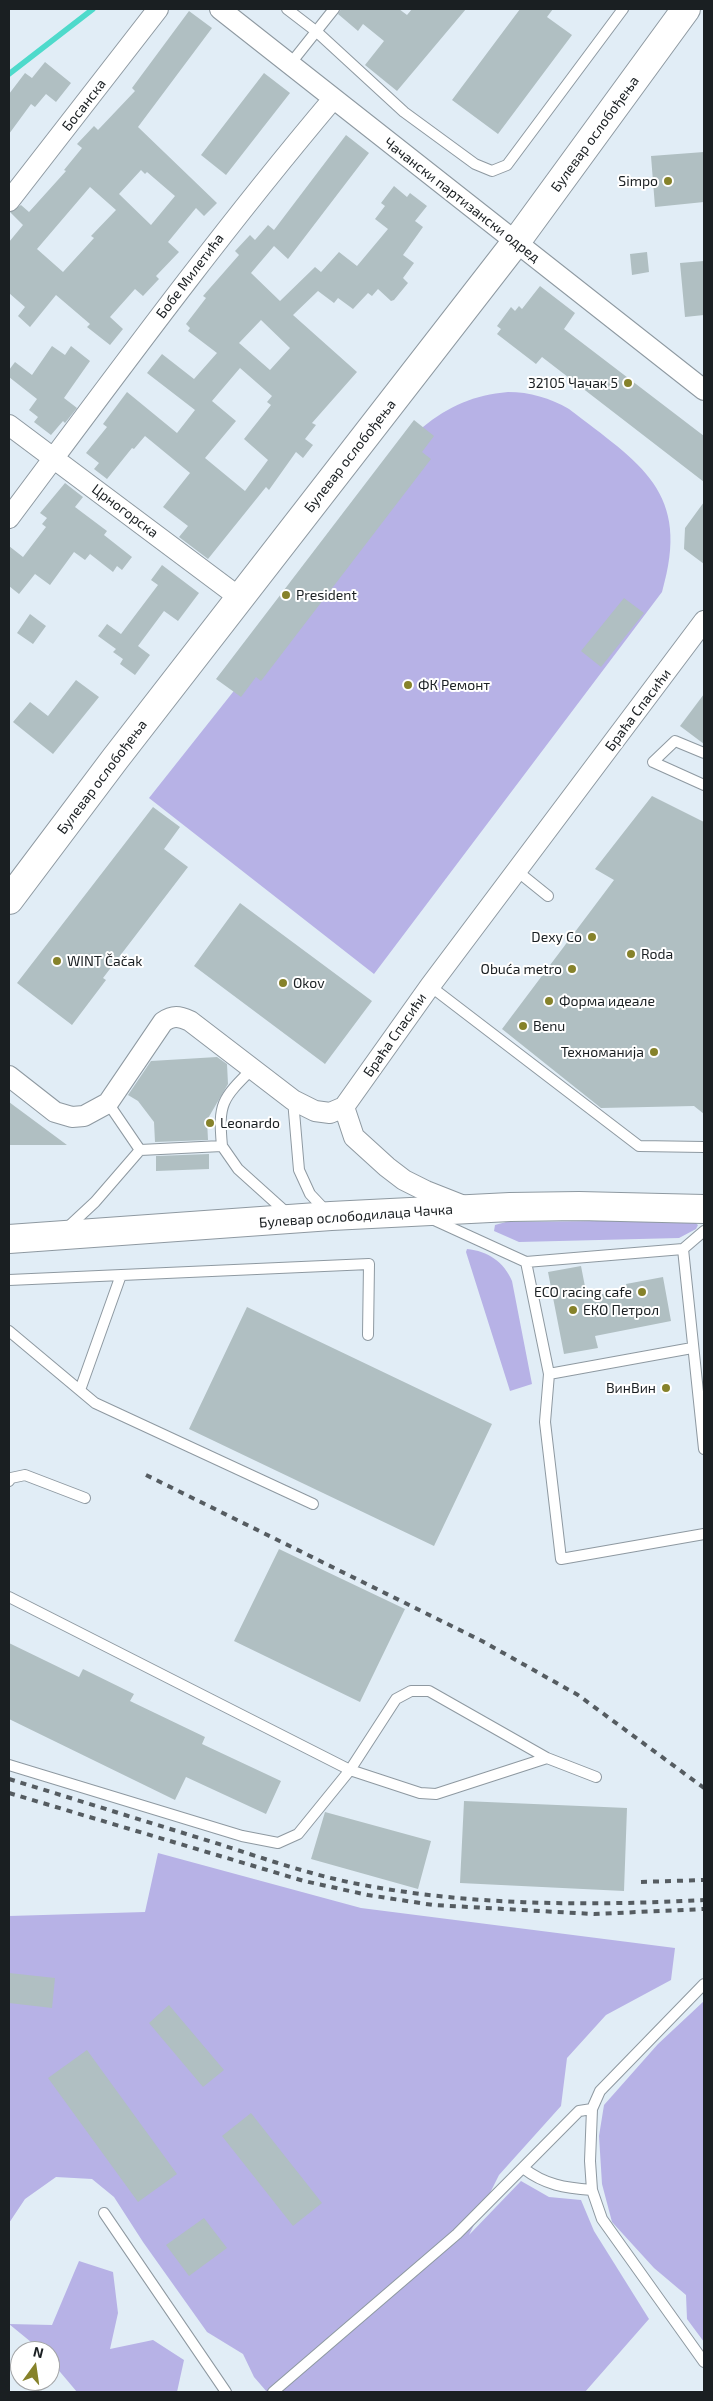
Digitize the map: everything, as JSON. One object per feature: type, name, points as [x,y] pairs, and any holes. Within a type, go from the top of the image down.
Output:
[{"type":"main road","name":"Булевар ослобођења","points":[[9,900],[516,242],[686,9]]},
{"type":"main road","name":"Булевар ослободилаца Чачка","points":[[9,1239],[415,1211],[540,1206],[704,1210]]},
{"type":"street","name":"Босанска","points":[[9,201],[158,9]]},
{"type":"street","name":"Чачански партизански одред","points":[[220,9],[704,390]]},
{"type":"street","name":"Бобе Милетића","points":[[9,518],[202,258],[333,99]]},
{"type":"street","name":"Црногорска","points":[[9,425],[240,598]]},
{"type":"street","name":"Браћа Спасићи","points":[[344,1106],[430,986],[704,621]]},
{"type":"street","points":[[9,1076],[55,1112],[72,1117],[84,1116],[108,1103],[163,1022],[170,1017],[180,1017],[190,1021],[252,1070],[294,1100],[315,1111],[330,1113],[344,1106],[354,1136],[387,1167],[404,1180],[426,1191],[474,1209]]},
{"type":"lane","points":[[287,9],[317,32],[404,112],[475,164],[492,171],[507,166],[623,9]]},
{"type":"lane","points":[[291,63],[334,9]]},
{"type":"lane","points":[[704,753],[675,741],[653,762],[704,785]]},
{"type":"lane","points":[[517,871],[548,896]]},
{"type":"lane","points":[[430,986],[639,1146],[704,1147]]},
{"type":"lane","points":[[252,1070],[232,1089],[221,1106],[222,1146],[238,1169],[295,1219]]},
{"type":"lane","points":[[294,1100],[300,1170],[310,1194],[331,1216]]},
{"type":"lane","points":[[108,1103],[140,1150]]},
{"type":"lane","points":[[59,1235],[95,1202],[140,1150],[222,1146]]},
{"type":"lane","points":[[415,1211],[526,1262],[683,1249],[704,1231]]},
{"type":"lane","points":[[683,1249],[704,1449]]},
{"type":"lane","points":[[526,1262],[549,1374],[545,1422],[561,1559],[704,1534]]},
{"type":"lane","points":[[9,1280],[370,1264],[368,1336]]},
{"type":"lane","points":[[80,1390],[121,1275]]},
{"type":"lane","points":[[9,1331],[95,1403],[313,1504]]},
{"type":"lane","points":[[549,1374],[692,1348]]},
{"type":"lane","points":[[9,1481],[11,1478],[25,1475],[86,1498]]},
{"type":"lane","points":[[9,1597],[350,1770],[420,1793],[436,1794],[547,1758]]},
{"type":"lane","points":[[9,1765],[242,1836],[278,1843],[298,1834],[350,1770],[396,1699],[411,1690],[429,1691],[547,1758],[596,1777]]},
{"type":"lane","points":[[704,1984],[600,2091],[592,2109],[592,2190],[602,2219],[704,2362]]},
{"type":"lane","points":[[273,2392],[458,2234],[579,2111],[592,2109]]},
{"type":"lane","points":[[523,2168],[546,2183],[560,2187],[592,2190]]},
{"type":"lane","points":[[104,2213],[226,2392]]},
{"type":"shaded area","name":"ФК Ремонт","points":[[508,392],[540,396],[569,409],[638,464],[653,483],[664,504],[670,529],[670,557],[662,592],[374,974],[149,798],[233,692],[423,427],[452,407],[484,396]]},
{"type":"shaded area","points":[[692,1220],[698,1225],[696,1229],[679,1238],[519,1242],[494,1231],[495,1225],[506,1222]]},
{"type":"shaded area","points":[[467,1249],[488,1255],[500,1263],[509,1274],[512,1281],[532,1384],[510,1391],[466,1252]]},
{"type":"shaded area","points":[[158,1853],[361,1908],[675,1948],[671,1980],[606,2015],[567,2058],[561,2106],[499,2175],[469,2235],[521,2181],[549,2197],[581,2200],[594,2231],[649,2319],[585,2392],[267,2392],[254,2377],[243,2354],[207,2332],[143,2242],[114,2197],[92,2179],[56,2177],[25,2199],[9,2223],[9,1916],[145,1912]]},
{"type":"shaded area","points":[[704,2001],[704,2342],[687,2319],[686,2295],[654,2268],[612,2222],[602,2184],[599,2136],[604,2105],[658,2044]]},
{"type":"shaded area","points":[[79,2261],[113,2272],[118,2313],[110,2349],[153,2340],[184,2360],[177,2392],[77,2392],[60,2372],[60,2341],[30,2341],[9,2324],[52,2325]]},
{"type":"building","points":[[341,9],[399,9],[407,15],[412,9],[466,9],[397,91],[365,65],[384,41],[363,24],[358,31],[338,14]]},
{"type":"building","points":[[520,9],[553,9],[547,17],[572,35],[498,134],[452,100]]},
{"type":"building","points":[[189,11],[212,28],[138,127],[217,203],[204,216],[196,208],[168,242],[179,252],[156,276],[159,279],[143,296],[135,289],[110,317],[123,329],[110,345],[87,327],[90,324],[56,295],[30,327],[18,316],[25,307],[9,293],[9,242],[23,225],[10,212],[21,205],[29,212],[66,171],[64,170],[82,148],[77,144],[94,126],[98,130],[135,91],[132,88]],"holes":[[[141,170],[145,174],[147,172],[175,196],[151,225],[119,194]],[[90,187],[116,210],[91,236],[94,238],[63,272],[37,249]]]},
{"type":"building","points":[[45,62],[71,83],[56,102],[46,94],[35,107],[31,104],[9,134],[9,94],[25,73],[32,78]]},
{"type":"building","points":[[264,73],[290,93],[226,175],[201,155]]},
{"type":"building","points":[[346,135],[369,153],[288,259],[274,246],[251,273],[280,301],[315,267],[321,272],[339,252],[357,266],[388,229],[375,219],[385,206],[381,203],[394,186],[407,197],[410,193],[427,206],[415,221],[423,227],[403,255],[414,263],[403,278],[408,283],[394,300],[391,301],[378,289],[372,296],[368,293],[353,309],[338,298],[334,303],[318,291],[293,315],[357,372],[312,423],[316,425],[305,439],[313,445],[303,458],[296,452],[269,490],[266,487],[208,559],[179,537],[188,526],[163,507],[190,473],[145,436],[134,449],[132,448],[107,479],[94,469],[99,463],[86,453],[107,427],[103,424],[127,392],[177,433],[195,410],[147,373],[162,354],[194,379],[217,353],[188,331],[190,328],[186,324],[206,298],[203,296],[239,255],[235,251],[250,235],[255,240],[268,225],[274,230]],"holes":[[[261,320],[290,348],[270,370],[239,343]],[[240,368],[272,396],[267,402],[271,405],[244,439],[268,460],[245,491],[205,458],[236,421],[212,401]]]},
{"type":"building","points":[[704,152],[704,202],[655,207],[651,156]]},
{"type":"building","points":[[647,252],[649,272],[632,275],[630,254]]},
{"type":"building","points":[[704,261],[704,315],[685,317],[680,263]]},
{"type":"building","points":[[540,286],[575,313],[564,329],[704,436],[704,482],[542,357],[536,364],[497,334],[501,329],[497,326],[511,307],[515,311],[519,306],[522,309]]},
{"type":"building","points":[[52,346],[65,355],[71,346],[90,361],[64,398],[77,408],[65,423],[63,421],[51,435],[34,422],[38,417],[29,410],[37,399],[9,377],[9,370],[15,362],[32,375]]},
{"type":"building","points":[[414,420],[434,436],[422,452],[431,459],[261,681],[256,677],[241,697],[216,679]]},
{"type":"building","points":[[65,483],[83,497],[75,507],[107,531],[104,535],[132,557],[122,570],[117,566],[113,572],[90,554],[85,560],[74,552],[50,585],[35,574],[19,594],[9,586],[9,546],[23,557],[46,527],[42,524],[47,518],[40,513]]},
{"type":"building","points":[[704,502],[704,564],[684,549],[685,528]]},
{"type":"building","points":[[162,565],[199,593],[178,621],[164,611],[138,646],[150,655],[135,675],[120,664],[123,659],[113,652],[116,649],[98,636],[107,624],[121,634],[158,585],[151,580]]},
{"type":"building","points":[[624,598],[644,613],[601,667],[581,651]]},
{"type":"building","points":[[30,614],[46,626],[33,644],[17,633]]},
{"type":"building","points":[[76,680],[99,697],[53,754],[13,722],[30,702],[48,716]]},
{"type":"building","points":[[704,694],[704,744],[680,726]]},
{"type":"building","name":"Roda","points":[[652,796],[704,822],[704,1114],[694,1106],[601,1108],[502,1029],[614,880],[595,869]]},
{"type":"building","points":[[153,807],[180,827],[164,849],[188,867],[103,978],[106,980],[72,1025],[17,983]]},
{"type":"building","name":"Okov","points":[[240,903],[372,1001],[325,1064],[194,966]]},
{"type":"building","points":[[217,1057],[227,1064],[228,1084],[207,1120],[208,1140],[155,1142],[154,1122],[138,1101],[128,1095],[151,1061]]},
{"type":"building","points":[[9,1102],[67,1145],[9,1145]]},
{"type":"building","points":[[209,1154],[209,1169],[156,1171],[156,1156]]},
{"type":"building","points":[[581,1266],[587,1297],[627,1289],[626,1284],[663,1277],[671,1321],[595,1336],[598,1348],[564,1354],[548,1272]]},
{"type":"building","points":[[247,1307],[492,1424],[434,1546],[189,1429]]},
{"type":"building","points":[[279,1549],[405,1609],[360,1702],[234,1641]]},
{"type":"building","points":[[9,1643],[79,1677],[83,1669],[134,1694],[130,1701],[205,1737],[202,1744],[281,1781],[266,1814],[186,1777],[175,1800],[9,1719]]},
{"type":"building","points":[[464,1801],[627,1808],[624,1891],[460,1883]]},
{"type":"building","points":[[325,1812],[431,1841],[418,1889],[311,1859]]},
{"type":"building","points":[[9,1973],[55,1978],[52,2008],[9,2003]]},
{"type":"building","points":[[169,2005],[224,2070],[203,2087],[149,2023]]},
{"type":"building","points":[[87,2050],[177,2174],[138,2202],[48,2078]]},
{"type":"building","points":[[251,2113],[322,2203],[293,2226],[222,2136]]},
{"type":"building","points":[[204,2218],[227,2248],[189,2276],[166,2245]]},
{"type":"waterway","points":[[9,74],[93,9]]},
{"type":"railway","points":[[146,1475],[482,1641],[578,1695],[704,1788]]},
{"type":"railway","points":[[9,1779],[304,1871],[396,1891],[484,1900],[528,1902],[616,1903],[704,1900]]},
{"type":"railway","points":[[9,1793],[304,1881],[368,1895],[433,1905],[594,1914],[704,1909]]},
{"type":"railway","points":[[641,1882],[704,1880]]},
{"type":"place","name":"Simpo","points":[[668,181]]},
{"type":"place","name":"32105 Чачак 5","points":[[628,383]]},
{"type":"place","name":"President","points":[[286,595]]},
{"type":"place","name":"ФК Ремонт","points":[[408,685]]},
{"type":"place","name":"Dexy Co","points":[[592,937]]},
{"type":"place","name":"Roda","points":[[631,954]]},
{"type":"place","name":"WINT Čačak","points":[[57,961]]},
{"type":"place","name":"Obuća metro","points":[[572,969]]},
{"type":"place","name":"Okov","points":[[283,983]]},
{"type":"place","name":"Форма идеале","points":[[549,1001]]},
{"type":"place","name":"Benu","points":[[523,1026]]},
{"type":"place","name":"Техноманија","points":[[654,1052]]},
{"type":"place","name":"Leonardo","points":[[210,1123]]},
{"type":"place","name":"ECO racing cafe","points":[[642,1292]]},
{"type":"place","name":"ЕКО Петрол","points":[[573,1310]]},
{"type":"place","name":"ВинВин","points":[[666,1388]]}]
